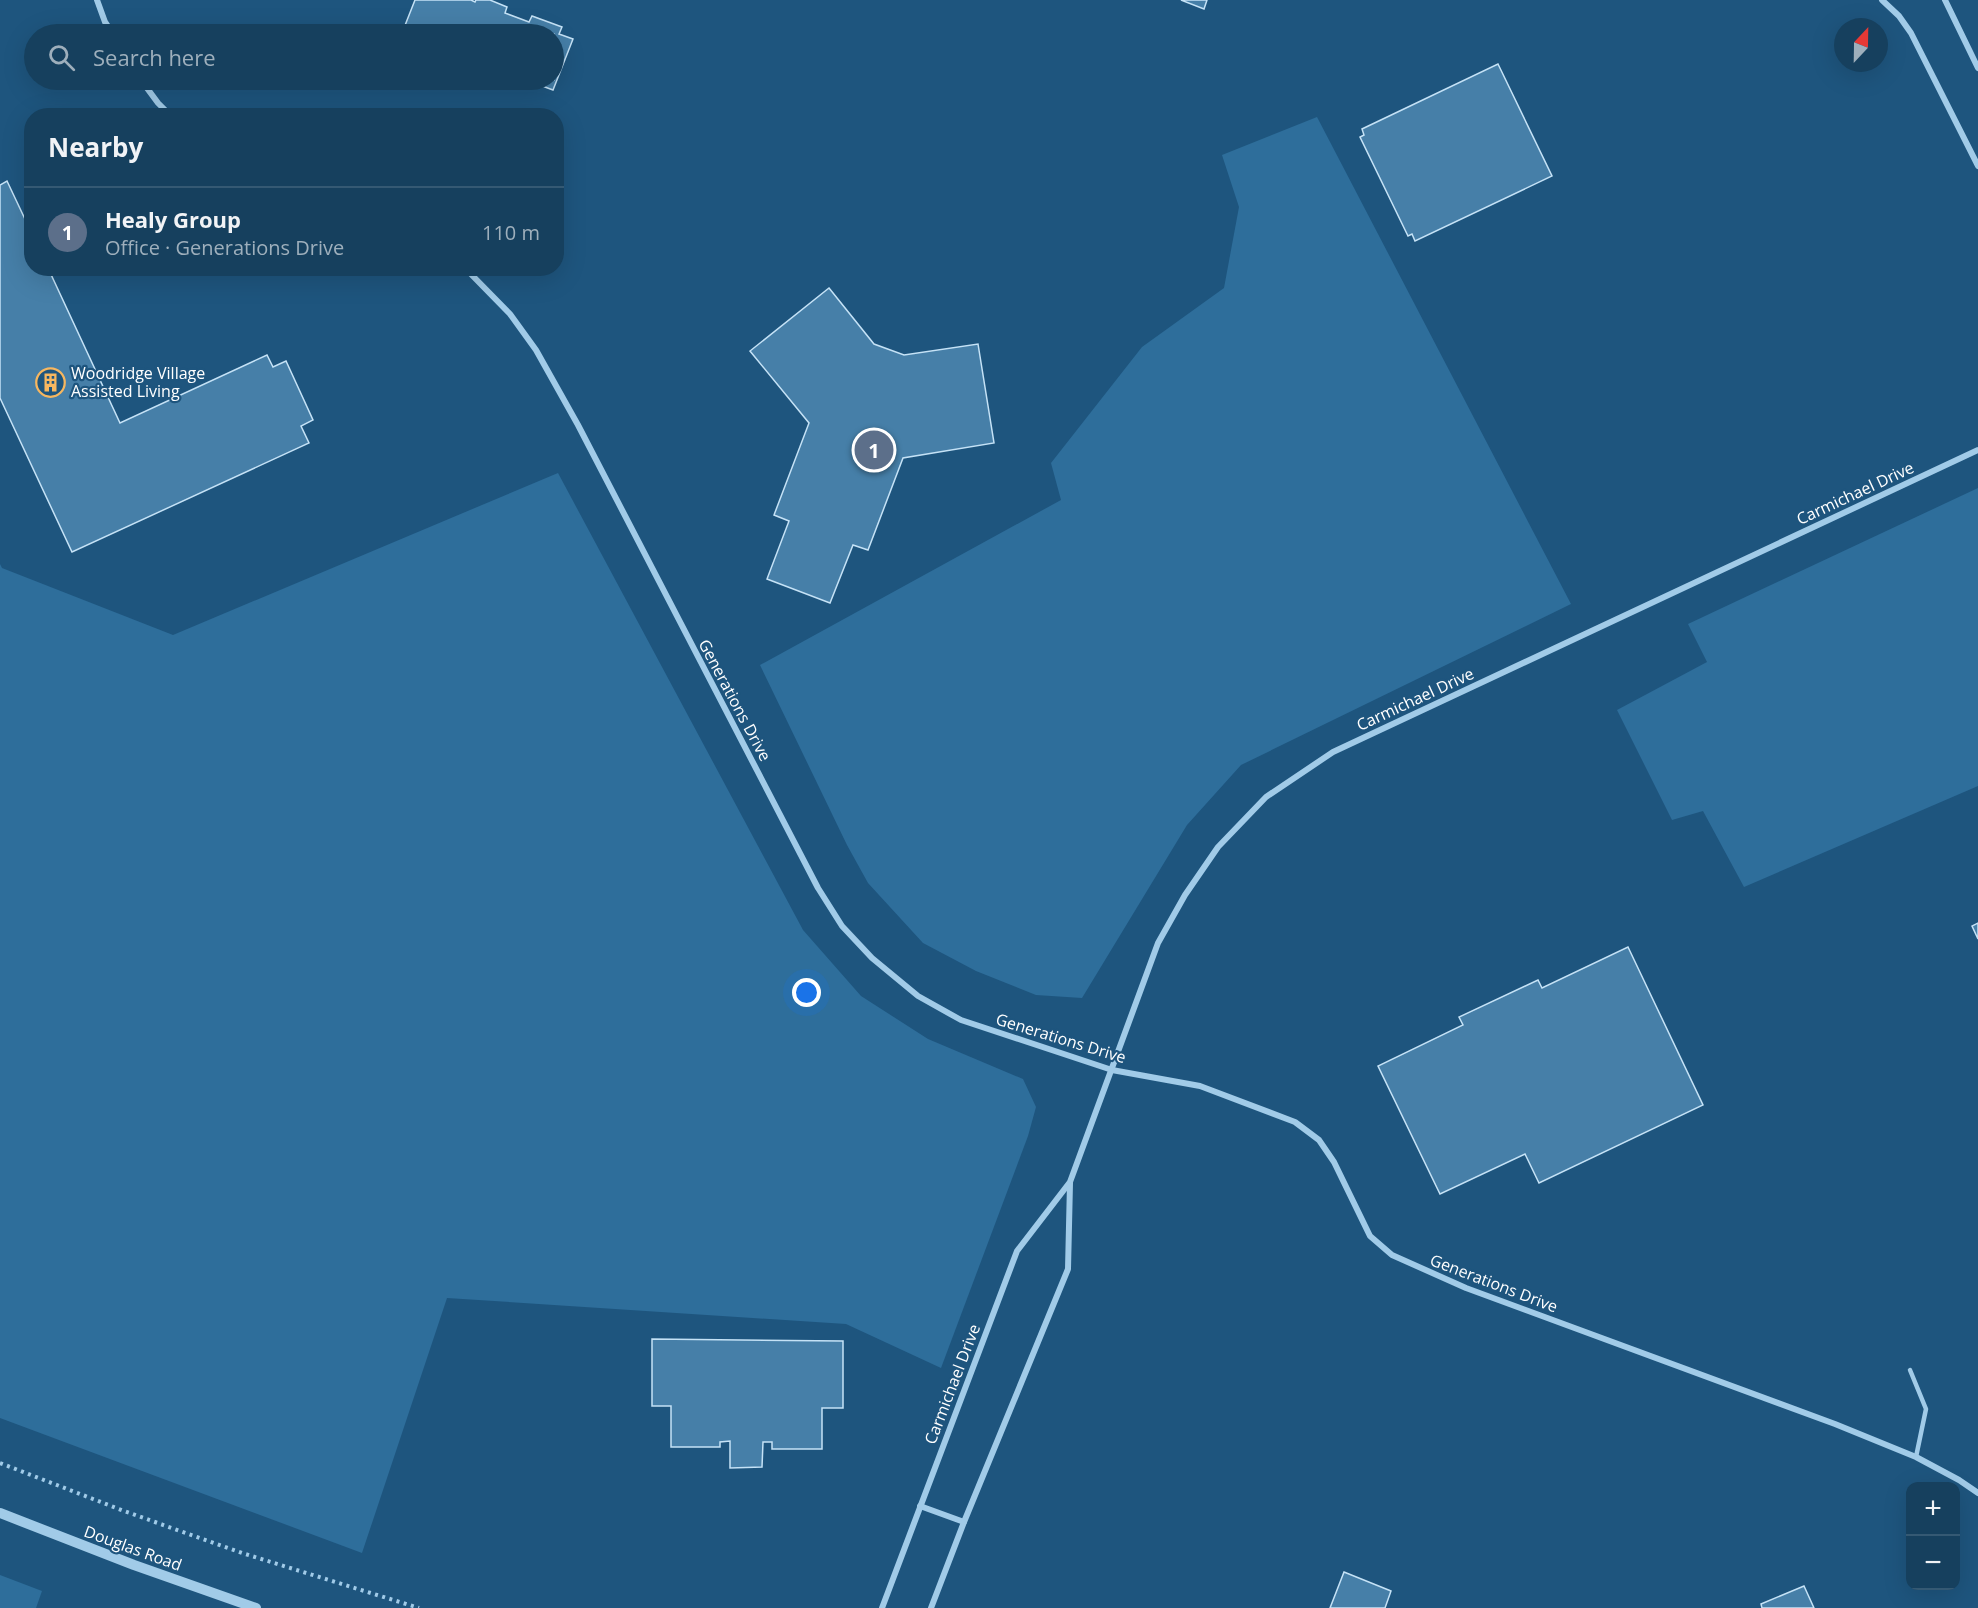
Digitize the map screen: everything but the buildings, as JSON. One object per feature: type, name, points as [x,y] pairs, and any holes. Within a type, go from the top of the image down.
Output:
[{"type":"street","points":[[97,0],[107,24]]},
{"type":"street","points":[[1881,0],[1899,16],[1911,33],[1978,166]]},
{"type":"street","points":[[1945,0],[1978,68]]},
{"type":"street","points":[[148,90],[163,108]]},
{"type":"street","name":"Generations Drive","points":[[473,276],[510,314],[536,350],[578,424],[818,888],[842,926],[872,958],[918,996],[961,1020],[1112,1070],[1200,1086],[1295,1122],[1319,1140],[1334,1162],[1370,1236],[1392,1255],[1466,1288],[1825,1420],[1916,1457],[1978,1493]]},
{"type":"street","name":"Carmichael Drive","points":[[882,1608],[1017,1251],[1070,1182],[1158,943],[1185,895],[1218,847],[1266,797],[1333,752],[1978,450]]},
{"type":"street","name":"Carmichael Drive","points":[[932,1608],[964,1522],[1068,1269],[1070,1182]]},
{"type":"street","points":[[920,1506],[964,1522]]},
{"type":"street","name":"Douglas Road","points":[[0,1513],[134,1565],[256,1608]]},
{"type":"lane","points":[[1910,1370],[1926,1409],[1916,1457]]},
{"type":"path","points":[[0,1463],[242,1553],[419,1608]]},
{"type":"shaded area","points":[[1317,117],[1571,604],[1241,765],[1187,825],[1082,998],[1036,995],[976,971],[923,943],[868,883],[847,845],[760,665],[1061,500],[1051,463],[1142,347],[1224,288],[1239,207],[1222,155]]},
{"type":"shaded area","points":[[558,473],[803,930],[861,996],[928,1039],[1023,1079],[1036,1107],[1028,1136],[941,1368],[846,1324],[447,1298],[362,1553],[0,1418],[0,564],[2,568],[173,635]]},
{"type":"shaded area","points":[[1978,488],[1978,786],[1744,887],[1703,811],[1672,820],[1617,710],[1707,662],[1688,624]]},
{"type":"shaded area","points":[[0,1575],[42,1591],[36,1608],[0,1608]]},
{"type":"place","name":"Woodridge Village Assisted Living","points":[[50,382]]},
{"type":"place","name":"Healy Group","points":[[874,450]]}]
